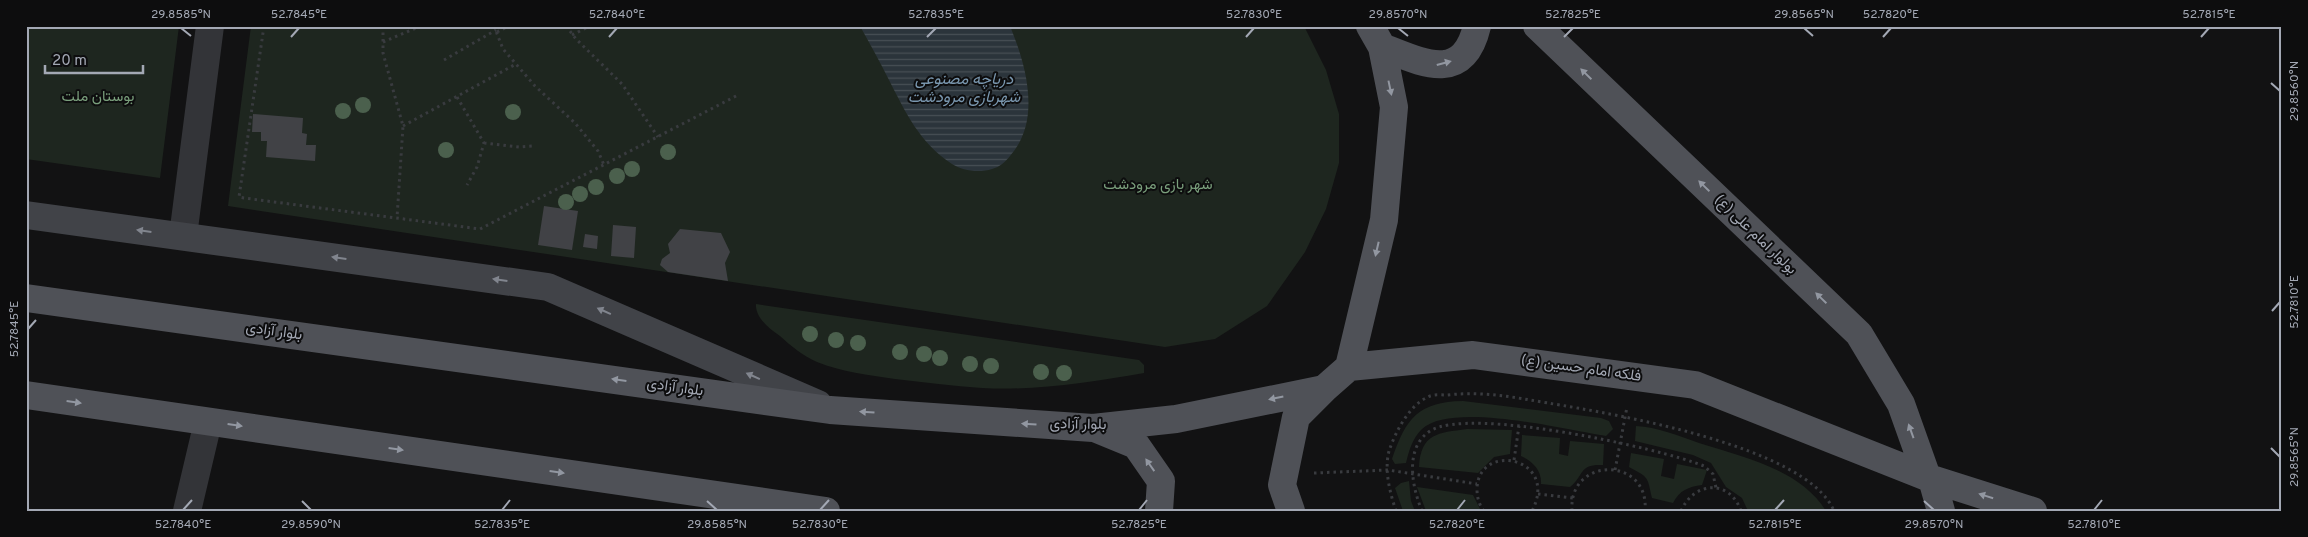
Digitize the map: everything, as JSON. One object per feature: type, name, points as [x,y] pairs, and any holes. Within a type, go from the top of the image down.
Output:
[{"type":"main road","points":[[1376,37],[1423,63],[1439,66],[1461,58],[1474,39],[1477,26]]},
{"type":"main road","name":"بولوار امام علی (ع)","points":[[1537,26],[1859,334],[1901,404],[1930,478]]},
{"type":"main road","points":[[1291,511],[1282,485],[1296,417],[1349,367],[1384,220],[1394,107],[1376,37]]},
{"type":"main road","points":[[26,215],[548,286],[830,410]]},
{"type":"main road","name":"بلوار آزادی","points":[[26,298],[830,410],[1093,428],[1176,419],[1324,389]]},
{"type":"main road","name":"فلکه امام حسین (ع)","points":[[1349,367],[1473,355],[1694,385],[1930,478],[2033,511]]},
{"type":"main road","points":[[26,395],[826,511]]},
{"type":"main road","points":[[1093,428],[1136,446],[1161,481],[1159,511]]},
{"type":"main road","points":[[1930,478],[1941,511]]},
{"type":"street","points":[[183,236],[210,26]]},
{"type":"street","points":[[187,511],[208,422]]},
{"type":"path","points":[[264,26],[239,197],[480,229],[738,95]]},
{"type":"path","points":[[382,26],[383,53],[403,126],[397,218]]},
{"type":"path","points":[[383,42],[420,26]]},
{"type":"path","points":[[444,60],[496,30],[509,26]]},
{"type":"path","points":[[566,26],[572,35],[622,84],[658,137]]},
{"type":"path","points":[[572,35],[590,26]]},
{"type":"path","points":[[496,30],[503,49],[535,86],[575,123],[598,151],[604,165]]},
{"type":"path","points":[[403,126],[516,64]]},
{"type":"path","points":[[457,97],[484,144],[477,167],[467,185]]},
{"type":"path","points":[[484,144],[519,148],[533,146]]},
{"type":"path","points":[[1615,470],[1624,416],[1637,377]]},
{"type":"path","points":[[1396,511],[1391,494],[1388,470],[1389,452],[1404,420],[1413,408],[1428,396],[1464,393],[1505,394],[1624,416],[1700,435],[1781,465],[1811,482],[1829,498],[1834,511]]},
{"type":"path","points":[[1422,511],[1414,491],[1412,462],[1417,444],[1430,431],[1444,425],[1519,426],[1620,442],[1704,466],[1713,474],[1716,488]]},
{"type":"path","points":[[1514,460],[1519,426]]},
{"type":"path","points":[[1484,511],[1477,496],[1477,484],[1482,473],[1491,464],[1502,460],[1514,460],[1526,466],[1534,475],[1538,494],[1532,511]]},
{"type":"path","points":[[1572,511],[1575,490],[1582,480],[1593,472],[1607,469],[1633,477],[1642,488],[1646,501],[1645,511]]},
{"type":"path","points":[[1284,475],[1388,470],[1477,484]]},
{"type":"path","points":[[1681,511],[1686,500],[1695,492],[1706,488],[1716,488],[1730,493],[1738,502],[1741,511]]},
{"type":"path","points":[[1538,494],[1573,498]]},
{"type":"green space","name":"بوستان ملت","points":[[26,26],[179,26],[160,178],[26,159]]},
{"type":"green space","name":"شهر بازی مرودشت","points":[[251,26],[1304,26],[1326,70],[1339,114],[1339,163],[1326,209],[1305,252],[1267,306],[1215,339],[1165,347],[228,206]]},
{"type":"green space","points":[[756,304],[1139,360],[1144,365],[1144,373],[1063,385],[1002,389],[895,379],[846,371],[812,360],[802,354],[764,323],[758,314]]},
{"type":"green space","points":[[1463,401],[1601,418],[1609,421],[1613,429],[1606,436],[1510,420],[1458,417],[1437,421],[1422,429],[1413,441],[1406,463],[1395,464],[1392,459],[1397,445],[1409,423],[1416,415],[1424,409],[1435,405]]},
{"type":"green space","points":[[1636,426],[1668,432],[1769,467],[1801,485],[1815,497],[1826,511],[1748,511],[1742,498],[1726,487],[1711,463],[1693,455],[1635,441]]},
{"type":"green space","points":[[1467,429],[1512,430],[1510,454],[1494,457],[1478,473],[1419,467],[1420,456],[1427,441],[1440,434]]},
{"type":"green space","points":[[1522,435],[1560,438],[1559,454],[1568,456],[1570,441],[1604,444],[1603,465],[1586,468],[1570,487],[1541,484],[1538,470],[1521,456]]},
{"type":"green space","points":[[1631,453],[1664,459],[1661,476],[1674,479],[1677,464],[1707,470],[1702,485],[1685,490],[1673,503],[1652,498],[1644,476],[1629,467]]},
{"type":"green space","points":[[1409,481],[1411,501],[1415,511],[1403,511],[1395,488],[1401,483]]},
{"type":"green space","points":[[1417,487],[1473,495],[1481,511],[1426,511]]},
{"type":"water","name":"دریاچه مصنوعی شهربازی مرودشت","points":[[860,26],[1010,26],[1025,75],[1028,109],[1026,126],[1020,142],[1008,158],[995,168],[977,171],[966,170],[956,166],[941,155],[914,126]]},
{"type":"building","points":[[253,114],[303,118],[302,133],[307,134],[306,145],[316,145],[315,161],[266,157],[267,141],[261,141],[261,132],[252,132]]},
{"type":"building","points":[[544,206],[578,211],[572,250],[538,245]]},
{"type":"building","points":[[613,225],[636,227],[634,258],[611,256]]},
{"type":"building","points":[[680,229],[721,233],[730,252],[725,263],[728,281],[668,272],[660,265],[662,259],[670,253],[668,244]]},
{"type":"building","points":[[585,234],[598,236],[597,249],[583,247]]}]
